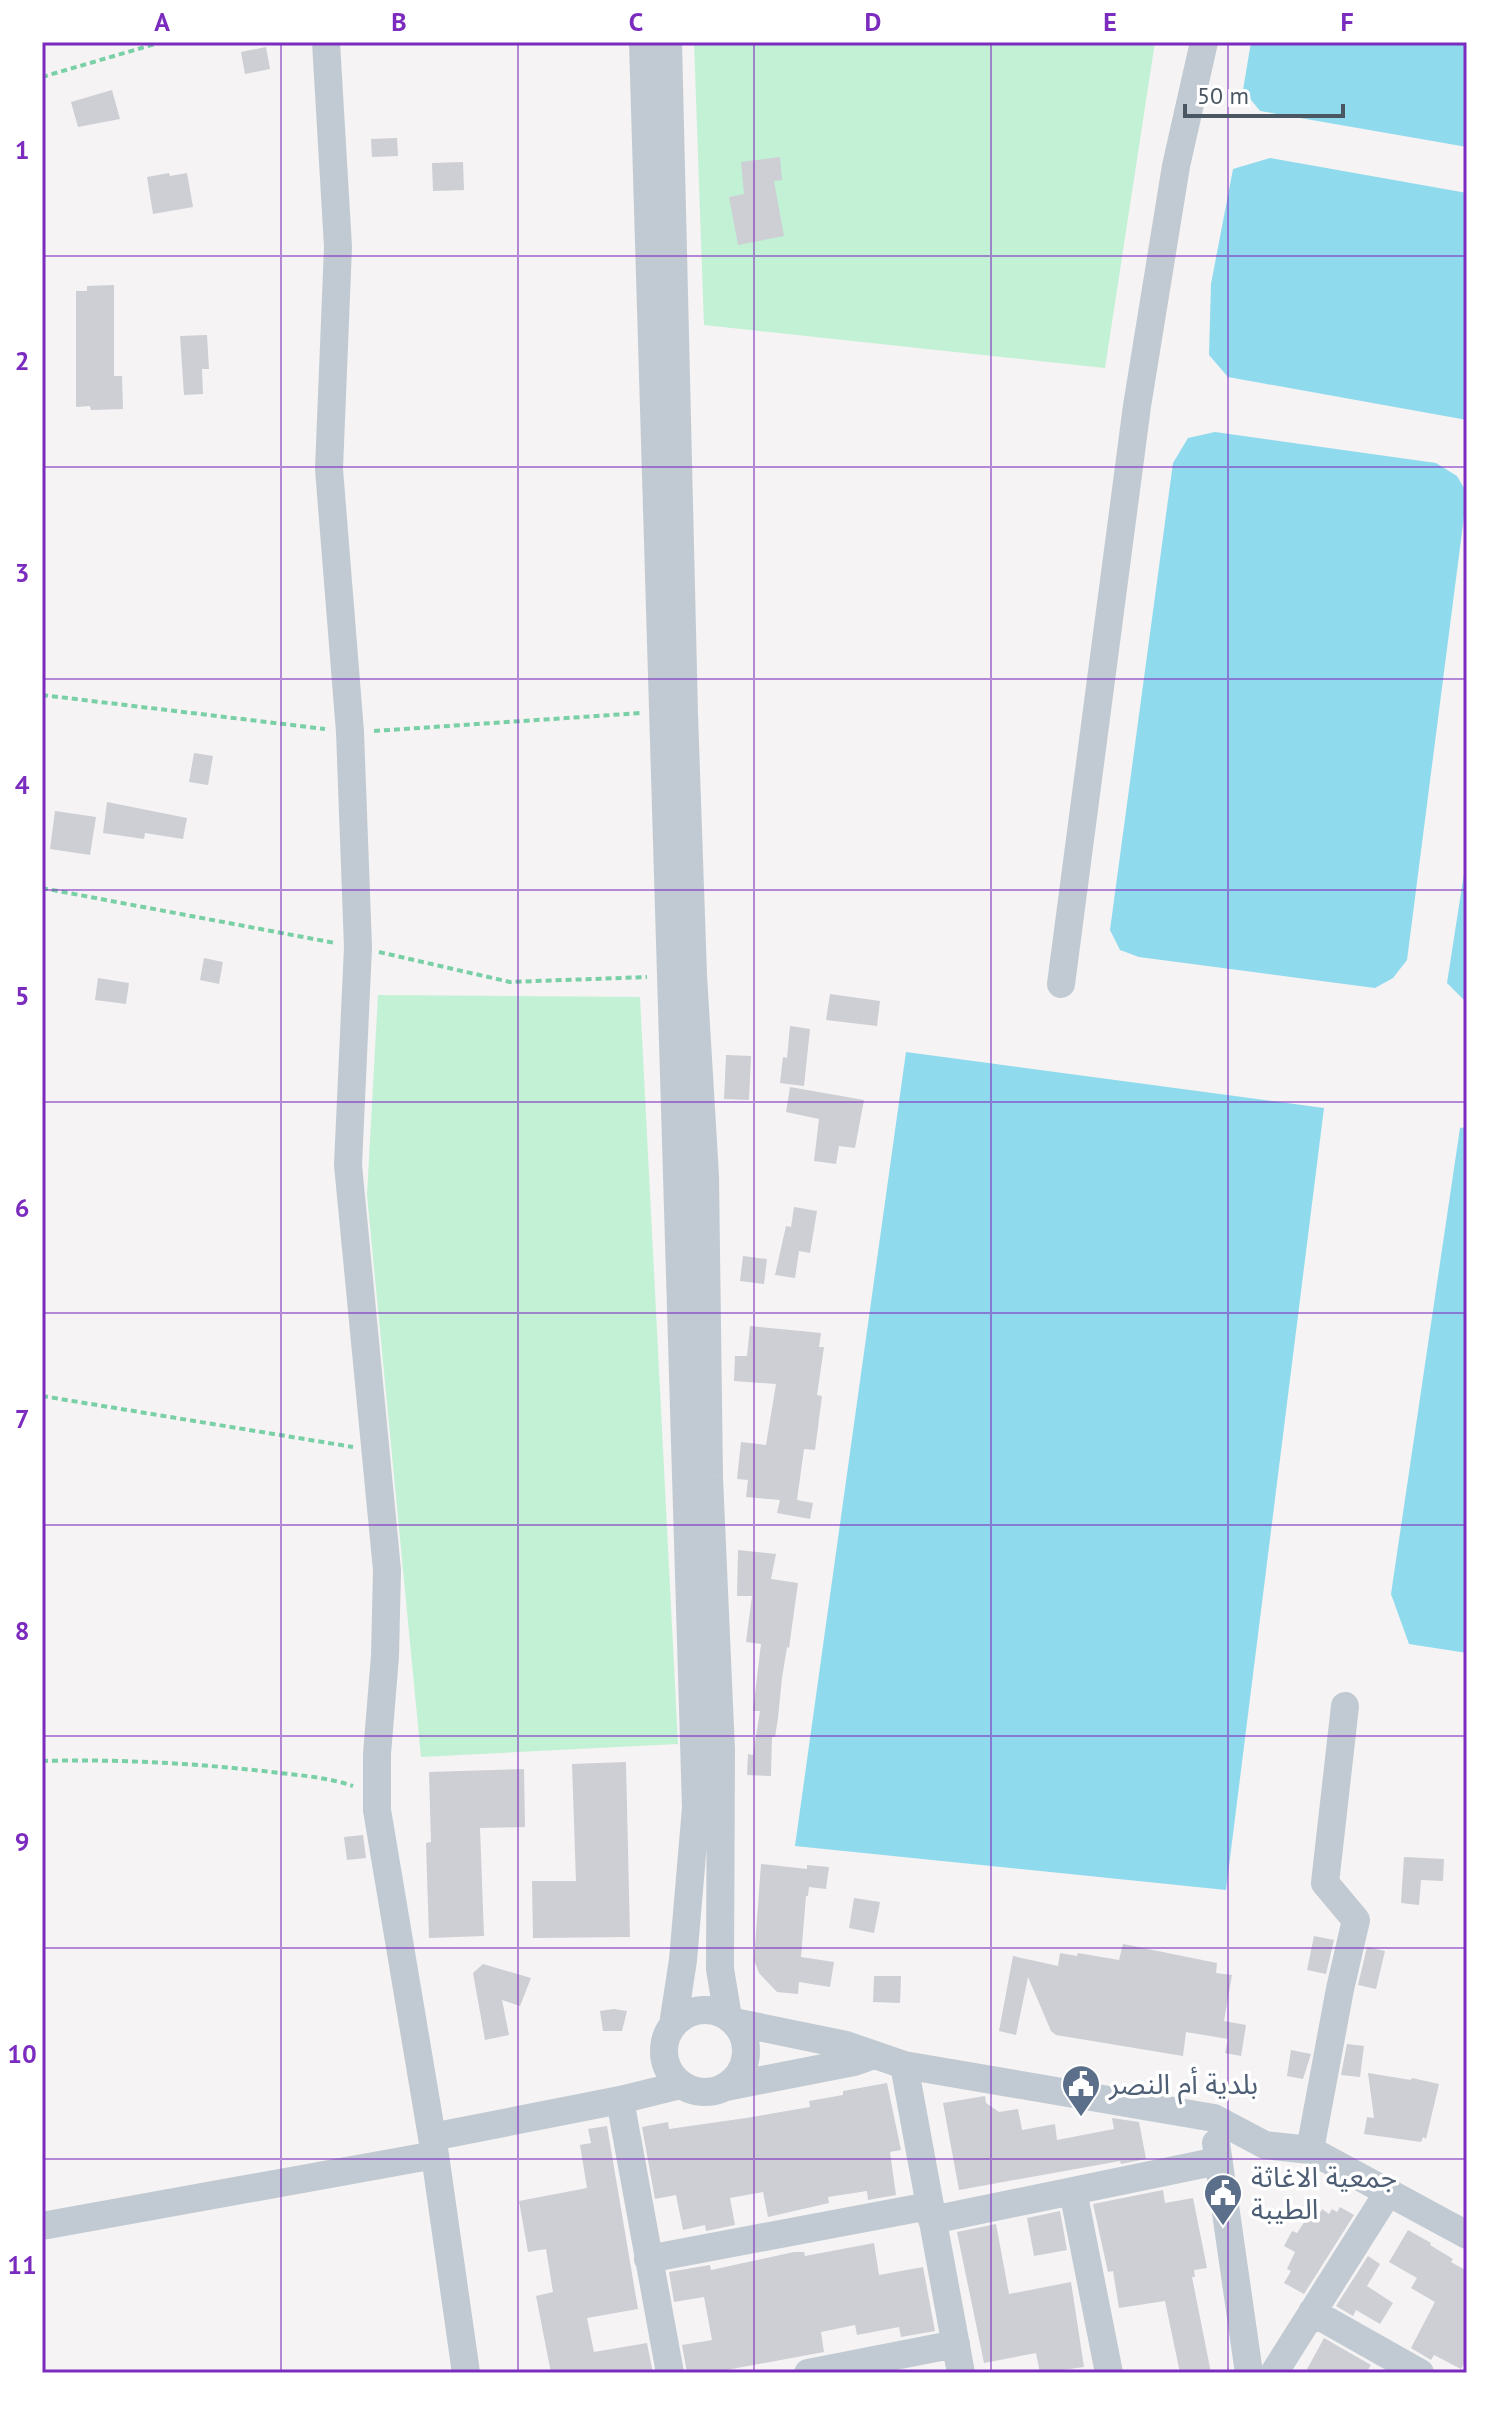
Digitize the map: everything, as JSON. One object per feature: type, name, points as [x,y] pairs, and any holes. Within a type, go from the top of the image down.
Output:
[{"type":"street","points":[[326,42],[338,247],[329,469],[350,732],[358,947],[348,1165],[387,1570],[377,1810],[433,2146],[466,2373]]},
{"type":"street","points":[[643,42],[696,1808],[683,1960],[673,2025]]},
{"type":"street","points":[[668,42],[684,714],[693,975],[705,1176],[709,1477],[721,1750],[720,1969],[731,2019],[742,2032],[746,2044],[742,2070],[726,2087]]},
{"type":"street","points":[[1061,984],[1137,406],[1176,166],[1204,42]]},
{"type":"street","points":[[1310,2150],[1356,1920],[1325,1883],[1345,1706]]},
{"type":"street","points":[[874,2055],[854,2062],[702,2092],[681,2085],[671,2075],[664,2051],[666,2037],[673,2025],[683,2016],[709,2010],[731,2019],[846,2045],[904,2065],[1214,2118],[1265,2145],[1310,2150],[1467,2235]]},
{"type":"street","points":[[904,2065],[961,2373]]},
{"type":"street","points":[[42,2226],[433,2146],[681,2085]]},
{"type":"street","points":[[620,2100],[670,2373]]},
{"type":"street","points":[[1214,2118],[1249,2373]]},
{"type":"street","points":[[648,2259],[1073,2191],[1218,2161]]},
{"type":"street","points":[[1073,2191],[1109,2373]]},
{"type":"street","points":[[1274,2373],[1389,2191]]},
{"type":"street","points":[[1312,2312],[1420,2373]]},
{"type":"street","points":[[812,2373],[956,2344]]},
{"type":"path","points":[[42,77],[162,42]]},
{"type":"path","points":[[42,1396],[375,1451]]},
{"type":"path","points":[[42,1761],[97,1759],[334,1779],[362,1789],[377,1810]]},
{"type":"green space","points":[[694,42],[1155,42],[1105,368],[704,325]]},
{"type":"green space","points":[[378,995],[640,997],[678,1744],[421,1757],[367,1195]]},
{"type":"water","points":[[1251,42],[1467,42],[1467,147],[1260,111],[1243,90]]},
{"type":"water","points":[[1270,158],[1467,193],[1467,420],[1228,377],[1209,355],[1211,284],[1233,169]]},
{"type":"water","points":[[1215,432],[1436,463],[1457,476],[1467,493],[1407,960],[1393,978],[1375,988],[1139,957],[1120,950],[1110,930],[1173,463],[1188,438]]},
{"type":"water","points":[[1467,854],[1467,1003],[1447,983]]},
{"type":"water","points":[[906,1052],[1324,1108],[1226,1890],[795,1846]]},
{"type":"water","points":[[1467,1127],[1467,1653],[1409,1644],[1391,1594],[1460,1128]]},
{"type":"building","points":[[266,47],[270,69],[245,74],[241,52]]},
{"type":"building","points":[[112,90],[120,119],[78,127],[71,102]]},
{"type":"building","points":[[397,138],[398,156],[372,157],[371,139]]},
{"type":"building","points":[[780,157],[782,180],[774,181],[784,236],[738,245],[729,197],[744,194],[741,162]]},
{"type":"building","points":[[463,162],[464,190],[433,191],[432,163]]},
{"type":"building","points":[[169,173],[170,176],[187,173],[193,207],[153,214],[147,177]]},
{"type":"building","points":[[114,285],[114,376],[122,376],[123,409],[76,407],[76,291],[87,291],[87,286]]},
{"type":"building","points":[[207,335],[209,369],[202,369],[203,394],[184,395],[180,336]]},
{"type":"building","points":[[194,753],[213,756],[208,785],[189,782]]},
{"type":"building","points":[[107,802],[187,818],[183,839],[145,833],[144,839],[103,833]]},
{"type":"building","points":[[55,811],[96,817],[90,855],[50,849]]},
{"type":"building","points":[[204,958],[223,962],[219,984],[200,980]]},
{"type":"building","points":[[98,978],[129,983],[126,1004],[95,1000]]},
{"type":"building","points":[[830,994],[880,1001],[877,1026],[826,1020]]},
{"type":"building","points":[[790,1026],[810,1029],[804,1086],[780,1083],[783,1057],[787,1058]]},
{"type":"building","points":[[726,1055],[751,1056],[749,1100],[724,1099]]},
{"type":"building","points":[[790,1087],[864,1100],[855,1148],[839,1146],[836,1164],[814,1161],[819,1119],[786,1112]]},
{"type":"building","points":[[794,1207],[817,1211],[810,1253],[799,1251],[795,1278],[775,1275],[786,1226],[791,1227]]},
{"type":"building","points":[[743,1256],[767,1259],[764,1284],[740,1281]]},
{"type":"building","points":[[750,1326],[821,1333],[819,1347],[824,1347],[817,1395],[822,1396],[815,1450],[804,1449],[797,1500],[813,1503],[810,1519],[777,1513],[780,1500],[746,1497],[748,1480],[737,1479],[741,1442],[766,1445],[776,1384],[734,1381],[735,1356],[747,1356]]},
{"type":"building","points":[[738,1550],[776,1554],[771,1579],[798,1583],[775,1737],[772,1737],[771,1776],[747,1775],[748,1754],[753,1755],[760,1711],[753,1711],[761,1644],[746,1642],[752,1596],[737,1596]]},
{"type":"building","points":[[626,1762],[630,1937],[533,1938],[532,1881],[576,1881],[572,1764]]},
{"type":"building","points":[[524,1769],[525,1827],[480,1828],[484,1936],[429,1938],[426,1843],[431,1842],[429,1772]]},
{"type":"building","points":[[363,1835],[366,1858],[347,1860],[344,1837]]},
{"type":"building","points":[[1404,1857],[1444,1859],[1443,1881],[1421,1880],[1419,1905],[1401,1903]]},
{"type":"building","points":[[761,1864],[807,1869],[807,1865],[829,1867],[826,1889],[809,1887],[806,1896],[801,1957],[834,1962],[830,1987],[799,1982],[798,1994],[777,1992],[759,1973],[754,1960]]},
{"type":"building","points":[[854,1898],[880,1902],[874,1933],[849,1928]]},
{"type":"building","points":[[1314,1936],[1334,1940],[1326,1974],[1307,1970]]},
{"type":"building","points":[[1123,1944],[1217,1963],[1216,1973],[1232,1975],[1224,2021],[1246,2025],[1241,2056],[1225,2053],[1228,2039],[1186,2032],[1183,2056],[1056,2035],[1051,2031],[1028,1977],[1016,2035],[999,2031],[1013,1956],[1058,1966],[1060,1953],[1119,1960]]},
{"type":"building","points":[[1367,1947],[1385,1951],[1376,1989],[1358,1985]]},
{"type":"building","points":[[483,1964],[531,1978],[520,2006],[502,2000],[509,2035],[485,2040],[473,1973]]},
{"type":"building","points":[[874,1976],[901,1976],[900,2003],[873,2002]]},
{"type":"building","points":[[600,2011],[627,2011],[622,2031],[603,2031]]},
{"type":"building","points":[[1347,2044],[1364,2046],[1360,2077],[1341,2075]]},
{"type":"building","points":[[1291,2050],[1311,2054],[1303,2079],[1287,2076]]},
{"type":"building","points":[[1368,2073],[1439,2084],[1426,2139],[1423,2137],[1421,2142],[1364,2134],[1367,2117],[1374,2118]]},
{"type":"building","points":[[887,2083],[901,2150],[890,2152],[896,2195],[868,2200],[867,2191],[828,2197],[829,2203],[768,2217],[763,2192],[730,2198],[735,2225],[706,2231],[705,2225],[683,2230],[676,2195],[655,2199],[642,2127],[668,2122],[669,2129],[810,2107],[809,2101]]},
{"type":"building","points":[[985,2096],[986,2103],[999,2112],[1018,2109],[1022,2130],[1055,2124],[1057,2140],[1114,2129],[1112,2118],[1139,2122],[1146,2159],[959,2190],[943,2103]]},
{"type":"building","points":[[607,2126],[638,2309],[587,2318],[594,2352],[647,2343],[653,2373],[551,2373],[536,2296],[553,2292],[546,2249],[528,2252],[519,2201],[587,2188],[580,2145],[591,2143],[588,2129]]},
{"type":"building","points":[[1163,2190],[1165,2203],[1193,2198],[1207,2268],[1194,2270],[1195,2277],[1192,2277],[1211,2373],[1180,2373],[1165,2301],[1119,2308],[1113,2271],[1108,2272],[1093,2204]]},
{"type":"building","points":[[1340,2207],[1354,2215],[1304,2294],[1284,2283],[1291,2271],[1287,2269],[1295,2252],[1284,2246],[1292,2231],[1297,2233],[1309,2215],[1313,2217],[1317,2210],[1321,2212],[1322,2209],[1329,2214],[1332,2209],[1337,2212]]},
{"type":"building","points":[[1060,2211],[1067,2250],[1034,2256],[1027,2218]]},
{"type":"building","points":[[996,2224],[1009,2294],[1071,2282],[1084,2367],[1040,2373],[1036,2353],[984,2363],[957,2232]]},
{"type":"building","points":[[1408,2230],[1431,2243],[1453,2259],[1451,2262],[1467,2271],[1467,2358],[1461,2369],[1434,2355],[1431,2360],[1411,2348],[1435,2302],[1411,2288],[1417,2278],[1389,2262]]},
{"type":"building","points":[[874,2243],[879,2275],[923,2267],[935,2331],[901,2337],[899,2327],[857,2335],[855,2325],[821,2332],[824,2352],[710,2373],[687,2373],[682,2345],[712,2340],[704,2297],[674,2302],[669,2272],[710,2265],[711,2270],[794,2252],[804,2252],[805,2256]]},
{"type":"building","points":[[1368,2256],[1380,2264],[1367,2286],[1393,2303],[1380,2324],[1356,2310],[1353,2316],[1336,2306]]},
{"type":"building","points":[[1324,2338],[1371,2365],[1366,2373],[1305,2373]]},
{"type":"place","name":"بلدية أم النصر","points":[[1081,2118]]},
{"type":"place","name":"جمعية الاغاثة الطيبة","points":[[1223,2227]]}]
